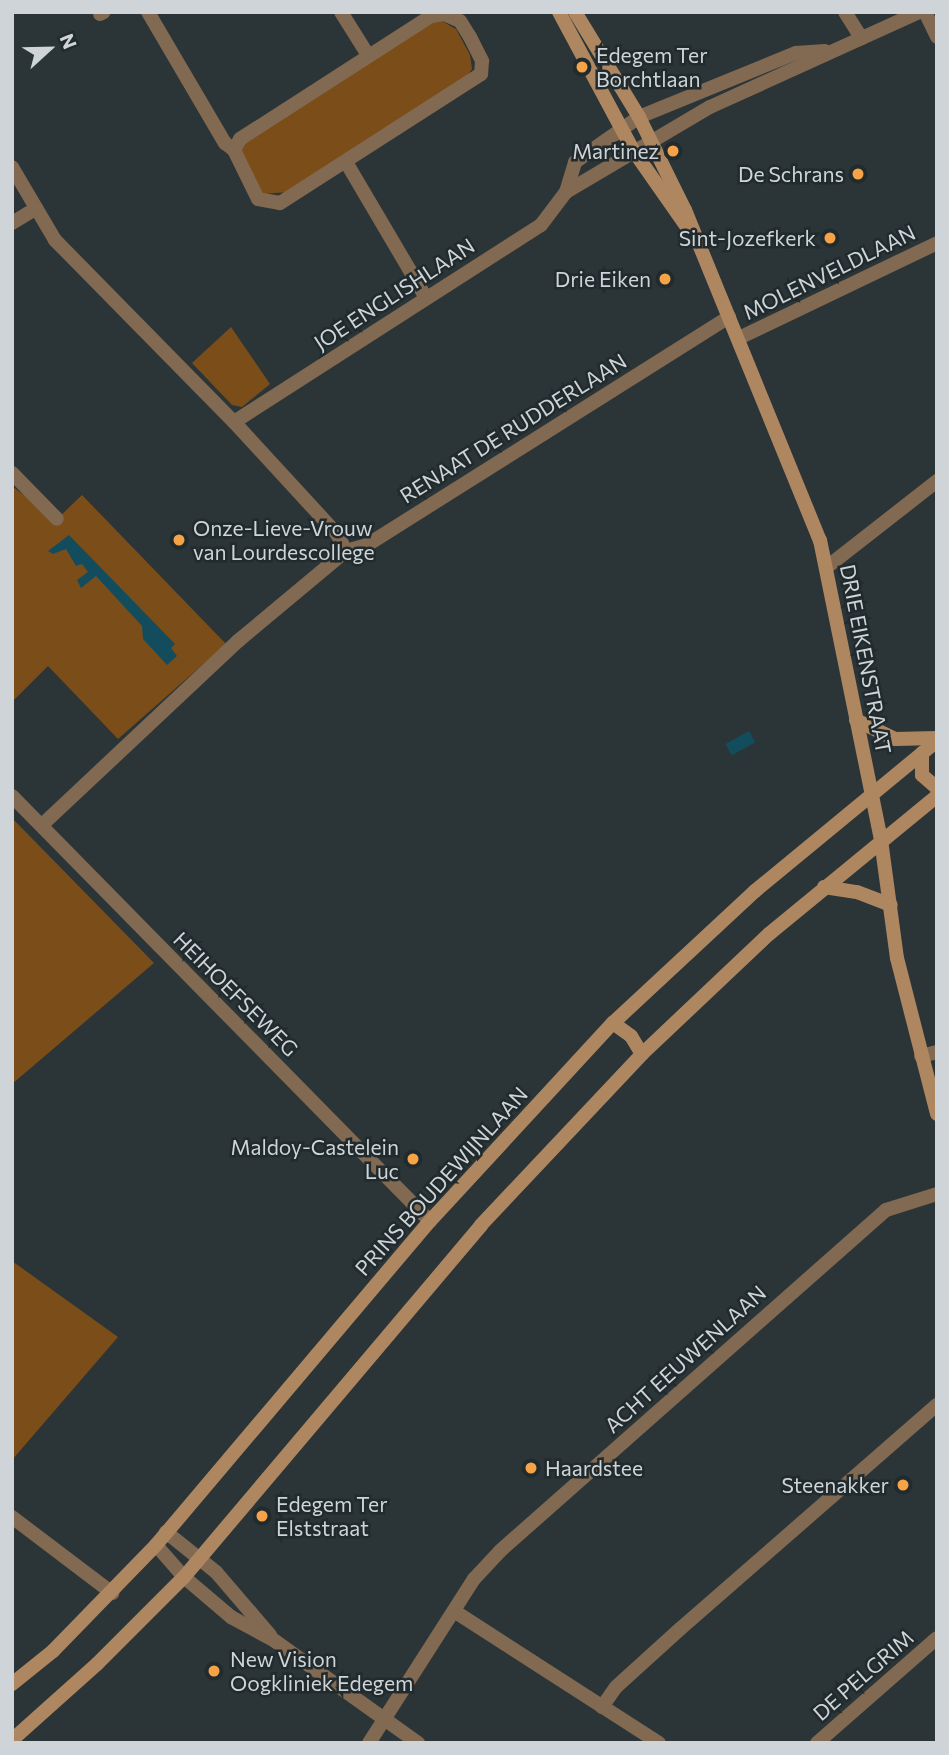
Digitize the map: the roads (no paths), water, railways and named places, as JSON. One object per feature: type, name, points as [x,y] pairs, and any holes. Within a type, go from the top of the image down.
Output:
[{"type":"main road","name":"DRIE EIKENSTRAAT","points":[[559,12],[621,129],[690,230]]},
{"type":"main road","name":"DRIE EIKENSTRAAT","points":[[575,12],[651,140],[739,338],[827,567],[881,841],[897,958],[937,1114]]},
{"type":"main road","points":[[856,720],[895,739],[937,739]]},
{"type":"main road","name":"PRINS BOUDEWIJNLAAN","points":[[12,1685],[112,1593],[156,1545],[430,1221],[613,1023],[755,891],[937,739]]},
{"type":"main road","points":[[922,753],[922,775],[937,789]]},
{"type":"main road","points":[[12,1740],[97,1664],[184,1577],[481,1225],[642,1054],[824,887],[937,796]]},
{"type":"main road","points":[[824,887],[858,892],[891,905]]},
{"type":"main road","points":[[613,1023],[631,1036],[642,1054]]},
{"type":"street","points":[[148,12],[225,143],[234,150],[258,199],[268,203],[280,203],[481,74],[482,61],[460,21],[444,13],[431,16],[240,139],[234,150]]},
{"type":"street","points":[[341,12],[368,55]]},
{"type":"street","points":[[845,12],[861,38]]},
{"type":"street","points":[[825,51],[919,12]]},
{"type":"street","points":[[925,12],[937,37]]},
{"type":"street","name":"JOE ENGLISHLAAN","points":[[566,192],[651,140],[825,51]]},
{"type":"street","name":"JOE ENGLISHLAAN","points":[[234,422],[541,225],[566,192],[575,162],[639,117],[796,53],[825,51]]},
{"type":"street","points":[[346,162],[426,298]]},
{"type":"street","points":[[12,167],[55,240],[234,422],[337,534],[346,551]]},
{"type":"street","points":[[12,223],[35,209]]},
{"type":"street","name":"MOLENVELDLAAN","points":[[739,338],[937,243]]},
{"type":"street","name":"RENAAT DE RUDDERLAAN","points":[[42,825],[223,655],[346,551],[367,545],[729,317]]},
{"type":"street","points":[[12,473],[57,519]]},
{"type":"street","points":[[827,567],[937,481]]},
{"type":"street","name":"HEIHOEFSEWEG","points":[[12,796],[430,1221]]},
{"type":"street","points":[[921,1056],[937,1052]]},
{"type":"street","name":"ACHT EEUWENLAAN","points":[[369,1743],[474,1578],[500,1550],[886,1210],[937,1194]]},
{"type":"street","points":[[602,1707],[616,1687],[680,1629],[937,1405]]},
{"type":"street","points":[[12,1517],[112,1593]]},
{"type":"street","points":[[166,1532],[200,1558],[242,1598],[275,1642]]},
{"type":"street","points":[[156,1545],[184,1577],[231,1617],[275,1642],[418,1743]]},
{"type":"street","points":[[454,1611],[659,1743]]},
{"type":"street","name":"DE PELGRIM","points":[[817,1743],[937,1638]]},
{"type":"water","points":[[69,535],[175,644],[171,648],[177,656],[167,665],[143,639],[142,626],[96,576],[81,588],[77,580],[88,572],[82,564],[76,566],[66,549],[53,554],[48,551]]},
{"type":"water","points":[[749,731],[755,742],[732,755],[725,744]]},
{"type":"place","name":"Edegem Ter Borchtlaan","points":[[582,67]]},
{"type":"place","name":"Martinez","points":[[673,151]]},
{"type":"place","name":"De Schrans","points":[[858,174]]},
{"type":"place","name":"Sint-Jozefkerk","points":[[830,238]]},
{"type":"place","name":"Drie Eiken","points":[[665,279]]},
{"type":"place","name":"Onze-Lieve-Vrouw van Lourdescollege","points":[[179,540]]},
{"type":"place","name":"Maldoy-Castelein Luc","points":[[413,1159]]},
{"type":"place","name":"Haardstee","points":[[531,1468]]},
{"type":"place","name":"Steenakker","points":[[903,1485]]},
{"type":"place","name":"Edegem Ter Elststraat","points":[[262,1516]]},
{"type":"place","name":"New Vision Oogkliniek Edegem","points":[[214,1671]]}]
